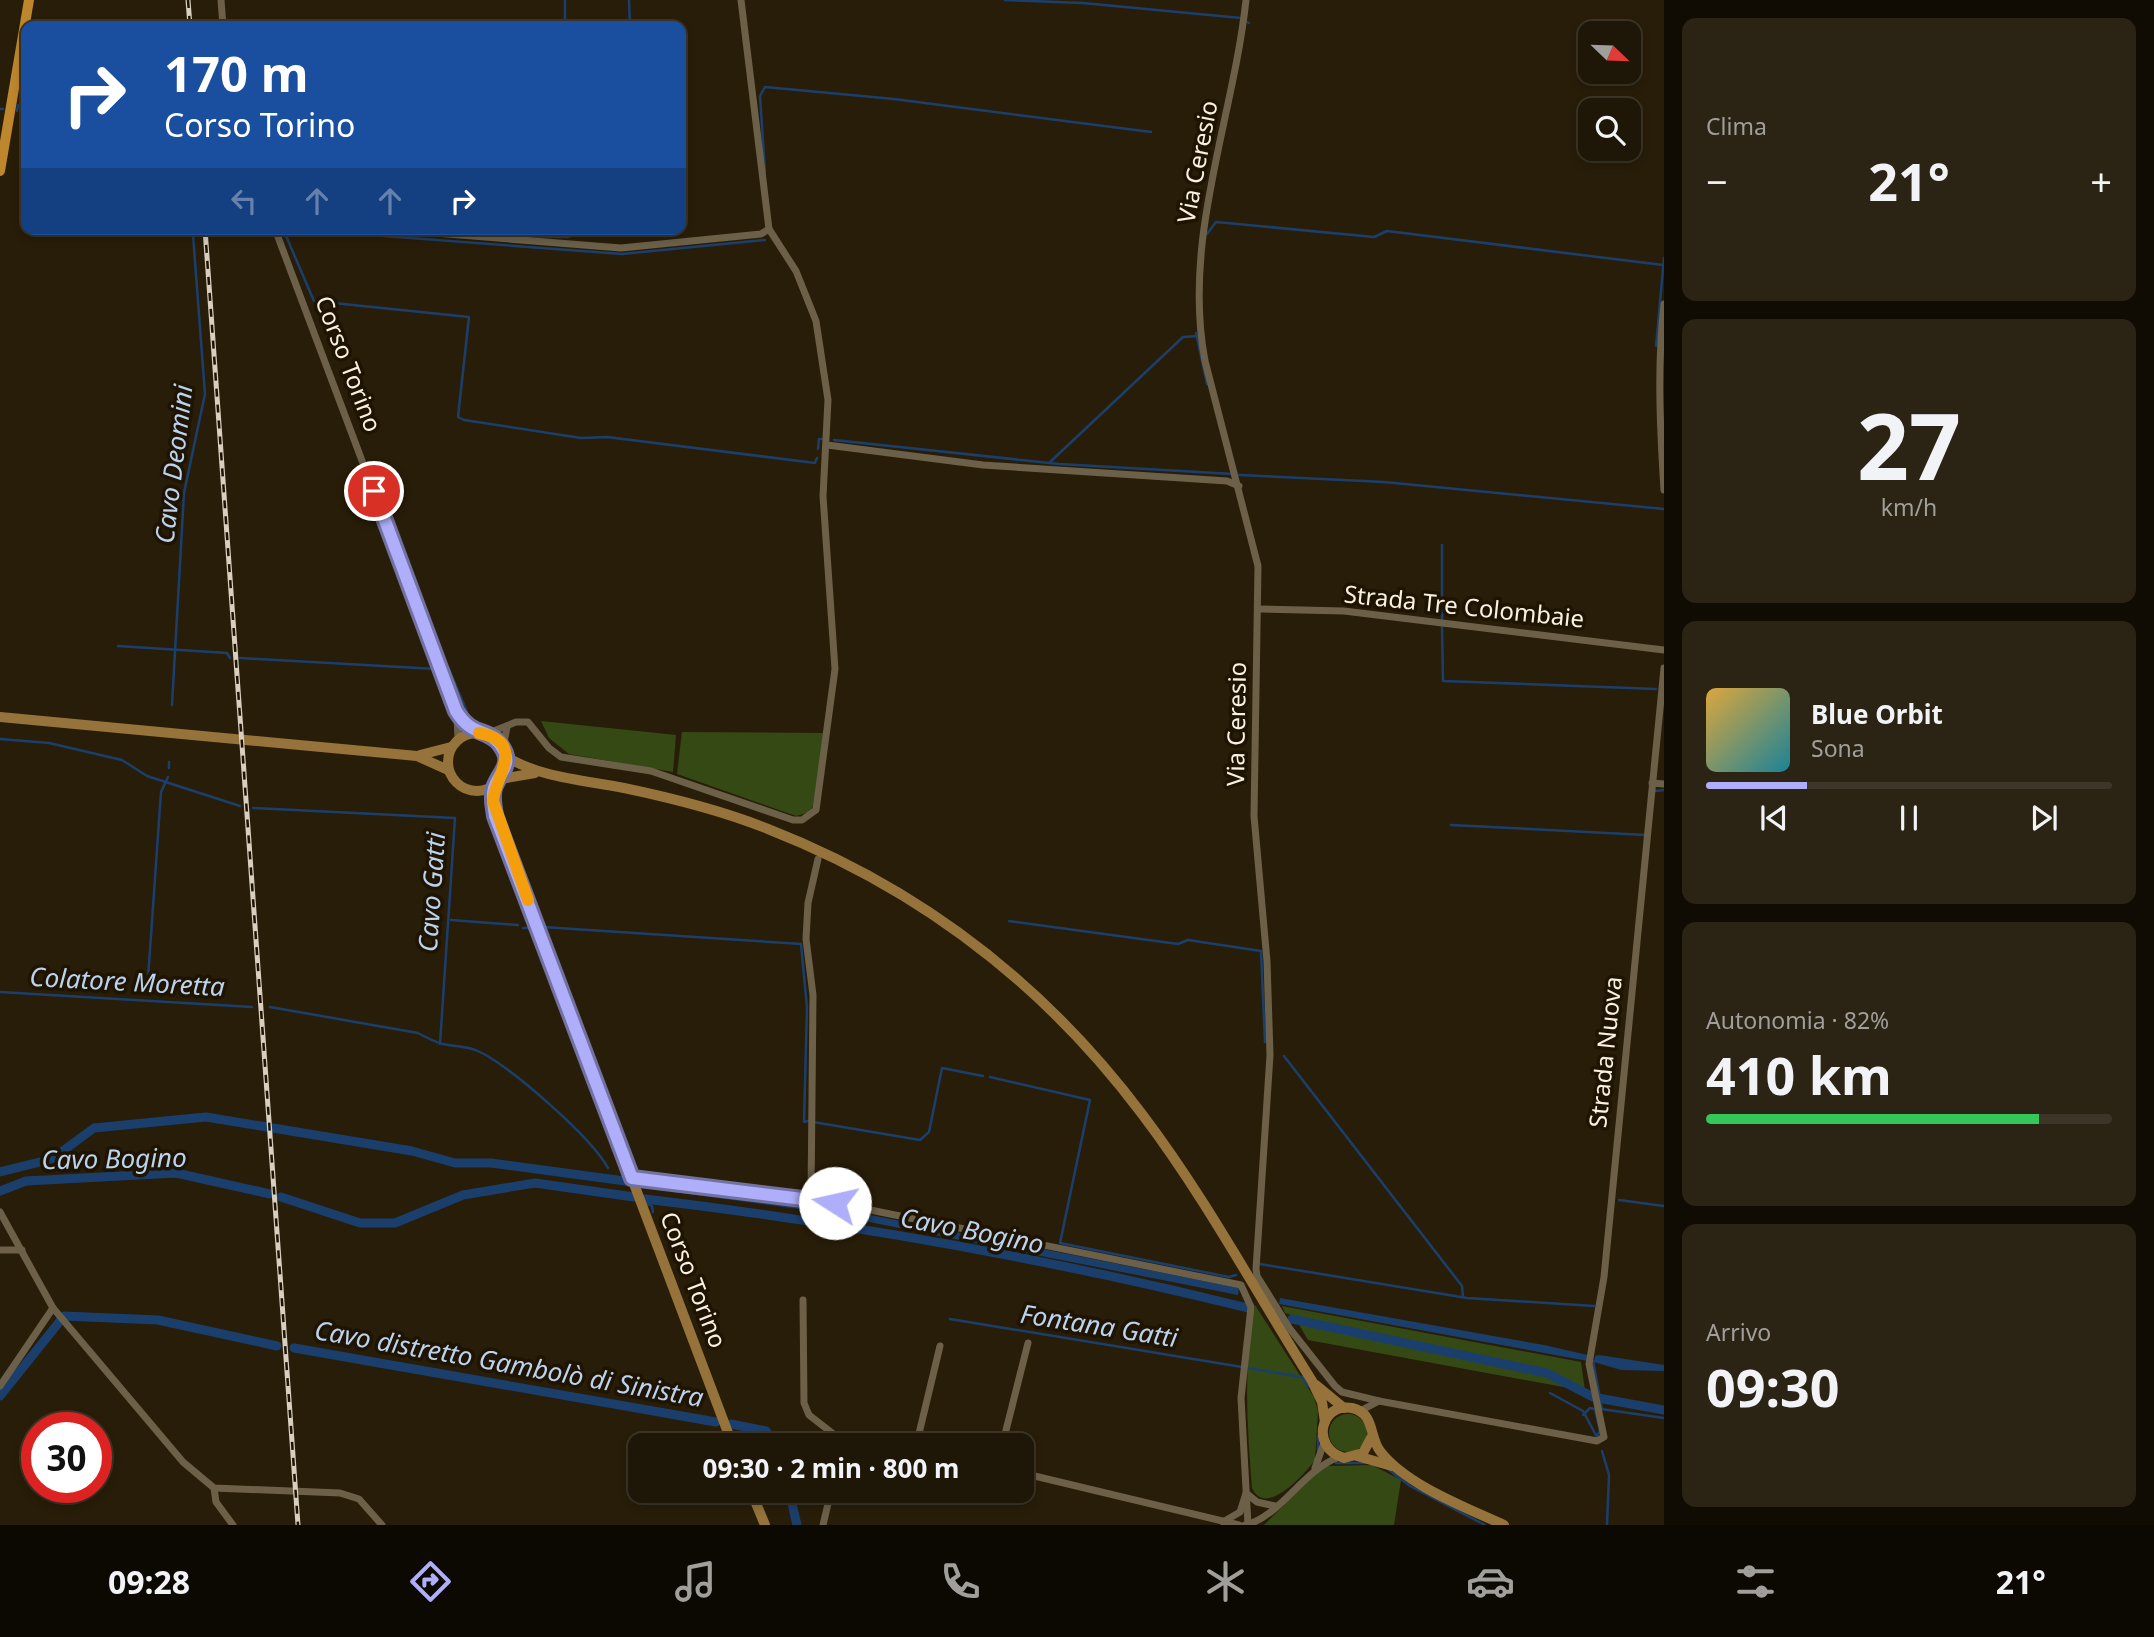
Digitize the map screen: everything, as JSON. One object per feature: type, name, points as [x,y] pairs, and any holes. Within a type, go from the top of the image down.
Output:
[{"type":"main road","points":[[25,21],[29,0]]},
{"type":"main road","points":[[0,171],[21,47]]},
{"type":"main road","points":[[0,717],[418,756],[448,770]]},
{"type":"main road","points":[[418,756],[482,733],[504,752],[541,773],[666,797],[778,833],[885,884],[953,927],[998,961],[1069,1026],[1143,1115],[1312,1381],[1322,1402],[1324,1443],[1339,1457],[1357,1456],[1400,1469]]},
{"type":"main road","points":[[455,743],[447,758],[448,770],[457,784],[472,791],[541,773]]},
{"type":"main road","points":[[497,783],[504,752]]},
{"type":"main road","name":"Corso Torino","points":[[495,816],[497,783]]},
{"type":"main road","name":"Corso Torino","points":[[472,791],[487,802],[495,816],[728,1433]]},
{"type":"main road","points":[[1312,1381],[1344,1408],[1360,1411],[1379,1450],[1400,1469],[1433,1491],[1504,1525]]},
{"type":"main road","points":[[1325,1422],[1333,1412],[1344,1408]]},
{"type":"main road","points":[[1357,1456],[1367,1448],[1372,1431]]},
{"type":"main road","points":[[756,1503],[765,1525]]},
{"type":"street","points":[[221,0],[222,21]]},
{"type":"street","points":[[482,733],[516,722],[528,722],[549,748],[561,757],[651,771],[793,820],[810,817],[819,803],[835,669],[823,496],[828,400],[822,341],[796,271],[769,229],[741,0]]},
{"type":"street","name":"Via Ceresio","points":[[1246,0],[1237,69],[1214,163],[1205,221],[1198,298],[1199,329],[1205,361],[1258,566],[1254,816],[1266,961],[1270,1055],[1257,1276],[1290,1329],[1342,1392],[1377,1403],[1597,1441],[1604,1437]]},
{"type":"street","points":[[460,235],[621,248],[749,236],[769,229]]},
{"type":"street","name":"Corso Torino","points":[[277,235],[456,711],[466,726],[482,733]]},
{"type":"street","points":[[1664,303],[1659,351],[1658,410],[1664,490]]},
{"type":"street","points":[[827,444],[983,465],[1227,481],[1239,486]]},
{"type":"street","name":"Strada Tre Colombaie","points":[[1259,608],[1344,611],[1664,650]]},
{"type":"street","name":"Strada Nuova","points":[[1604,1437],[1589,1364],[1604,1277],[1664,668]]},
{"type":"street","name":"Corso Torino","points":[[455,743],[456,711]]},
{"type":"street","points":[[504,752],[507,727]]},
{"type":"street","points":[[1652,783],[1664,784]]},
{"type":"street","points":[[811,1198],[813,995],[806,939],[808,903],[818,859]]},
{"type":"street","points":[[634,1182],[811,1198],[1241,1285],[1251,1307],[1241,1398],[1245,1525]]},
{"type":"street","points":[[0,1212],[65,1323],[183,1462],[214,1488],[340,1493],[359,1499],[382,1525]]},
{"type":"street","points":[[0,1250],[22,1250]]},
{"type":"street","points":[[803,1300],[804,1403],[809,1415],[831,1433]]},
{"type":"street","points":[[0,1386],[55,1310]]},
{"type":"street","points":[[1005,1433],[1028,1343]]},
{"type":"street","points":[[919,1433],[940,1346]]},
{"type":"street","points":[[1360,1411],[1377,1403]]},
{"type":"street","points":[[1372,1431],[1377,1403]]},
{"type":"street","points":[[1315,1469],[1324,1443]]},
{"type":"street","points":[[1260,1525],[1265,1516],[1315,1469],[1339,1457]]},
{"type":"street","points":[[1034,1476],[1225,1523],[1245,1525],[1265,1516]]},
{"type":"street","points":[[214,1488],[216,1502],[233,1525]]},
{"type":"street","points":[[1246,1493],[1257,1502],[1275,1506]]},
{"type":"street","points":[[1225,1523],[1240,1512],[1246,1493]]},
{"type":"street","points":[[823,1525],[828,1503]]},
{"type":"green space","points":[[541,721],[676,735],[673,772],[569,754],[549,738]]},
{"type":"green space","points":[[682,732],[823,733],[816,800],[810,812],[796,816],[677,774]]},
{"type":"green space","points":[[1255,1305],[1314,1397],[1318,1411],[1315,1460],[1284,1491],[1266,1498],[1258,1496],[1252,1488],[1249,1442],[1247,1374]]},
{"type":"green space","points":[[1282,1306],[1581,1362],[1585,1391],[1308,1340],[1294,1316],[1285,1313]]},
{"type":"green space","points":[[1348,1414],[1361,1420],[1367,1433],[1361,1446],[1348,1452],[1335,1446],[1329,1433],[1335,1420]]},
{"type":"green space","points":[[1372,1465],[1401,1480],[1394,1525],[1264,1525],[1312,1477],[1327,1466]]},
{"type":"water","points":[[815,1204],[1239,1288],[1238,1295],[814,1211]]},
{"type":"water","points":[[1280,1298],[1544,1345],[1588,1355],[1588,1361],[1279,1304]]},
{"type":"water","points":[[1595,1356],[1664,1365],[1664,1371],[1621,1370],[1594,1362]]},
{"type":"waterway","name":"Cavo Deomini","points":[[565,0],[565,21]]},
{"type":"waterway","points":[[629,0],[630,21]]},
{"type":"waterway","points":[[1005,0],[1083,3],[1241,18]]},
{"type":"waterway","points":[[765,172],[760,96],[765,87],[894,99],[1151,132]]},
{"type":"waterway","points":[[17,111],[18,105],[21,105]]},
{"type":"waterway","points":[[1207,234],[1216,222],[1374,237],[1387,231],[1663,265]]},
{"type":"waterway","name":"Cavo Deomini","points":[[172,705],[184,493],[205,394],[193,235],[201,236]]},
{"type":"waterway","points":[[286,235],[314,301],[469,317],[458,417],[464,420],[581,438],[607,437],[815,463],[817,458]]},
{"type":"waterway","points":[[370,235],[622,254],[765,240]]},
{"type":"waterway","name":"Cavo Deomini","points":[[509,236],[571,235]]},
{"type":"waterway","points":[[1656,346],[1664,258]]},
{"type":"waterway","points":[[1196,333],[1207,384]]},
{"type":"waterway","points":[[1049,463],[1183,337],[1198,336]]},
{"type":"waterway","points":[[818,449],[819,439],[822,439]]},
{"type":"waterway","points":[[834,440],[1059,464],[1233,474]]},
{"type":"waterway","points":[[1239,475],[1384,482],[1664,509]]},
{"type":"waterway","points":[[1442,545],[1442,621]]},
{"type":"waterway","points":[[1442,627],[1443,681],[1656,689]]},
{"type":"waterway","name":"Cavo Deomini","points":[[118,646],[227,653],[230,658]]},
{"type":"waterway","points":[[240,658],[436,669]]},
{"type":"waterway","points":[[443,669],[448,667],[467,712]]},
{"type":"waterway","name":"Cavo Gatti","points":[[0,739],[49,743],[122,760],[147,776],[240,806]]},
{"type":"waterway","name":"Cavo Deomini","points":[[169,762],[169,768]]},
{"type":"waterway","name":"Cavo Deomini","points":[[147,993],[161,792],[168,777]]},
{"type":"waterway","points":[[1655,791],[1664,790]]},
{"type":"waterway","points":[[500,805],[543,927],[801,944],[807,1008],[804,1122],[808,1121]]},
{"type":"waterway","name":"Cavo Gatti","points":[[253,808],[455,818],[440,1044]]},
{"type":"waterway","points":[[1451,825],[1646,835]]},
{"type":"waterway","points":[[451,920],[518,925]]},
{"type":"waterway","points":[[1009,921],[1178,944],[1188,940],[1261,951],[1265,1042]]},
{"type":"waterway","points":[[523,928],[533,928]]},
{"type":"waterway","name":"Colatore Moretta","points":[[0,992],[252,1007]]},
{"type":"waterway","name":"Fontana Gatti","points":[[270,1007],[418,1033],[440,1043],[479,1051],[552,1106],[586,1140],[608,1168]]},
{"type":"waterway","points":[[1284,1056],[1462,1286],[1463,1297]]},
{"type":"waterway","points":[[813,1122],[920,1140],[929,1132],[942,1068],[983,1076]]},
{"type":"waterway","points":[[990,1077],[1090,1100],[1060,1243],[1229,1277],[1236,1275]]},
{"type":"waterway","points":[[0,1172],[52,1159],[94,1128],[206,1117],[412,1151],[455,1163],[491,1163],[825,1208]]},
{"type":"waterway","name":"Cavo Bogino","points":[[0,1191],[26,1181],[176,1173],[270,1194]]},
{"type":"waterway","name":"Fontana Gatti","points":[[607,1176],[626,1178]]},
{"type":"waterway","name":"Cavo Bogino","points":[[281,1197],[360,1223],[395,1223],[463,1195],[535,1183],[634,1197]]},
{"type":"waterway","name":"Cavo Bogino","points":[[645,1199],[797,1219],[948,1244],[1099,1274],[1248,1308]]},
{"type":"waterway","points":[[1619,1200],[1664,1206]]},
{"type":"waterway","name":"Fontana Gatti","points":[[647,1204],[652,1206],[653,1212]]},
{"type":"waterway","points":[[1260,1264],[1467,1298],[1594,1306]]},
{"type":"waterway","name":"Cavo distretto Gambolò di Sinistra","points":[[0,1396],[64,1316],[158,1320],[277,1346]]},
{"type":"waterway","name":"Fontana Gatti","points":[[950,1319],[1242,1367]]},
{"type":"waterway","name":"Cavo Bogino","points":[[1292,1319],[1547,1373],[1593,1397]]},
{"type":"waterway","name":"Cavo distretto Gambolò di Sinistra","points":[[294,1348],[716,1422]]},
{"type":"waterway","points":[[1593,1361],[1602,1409]]},
{"type":"waterway","name":"Fontana Gatti","points":[[1248,1368],[1302,1377],[1308,1386]]},
{"type":"waterway","points":[[1550,1393],[1583,1411],[1597,1437]]},
{"type":"waterway","name":"Cavo Bogino","points":[[1598,1398],[1664,1410]]},
{"type":"waterway","points":[[1583,1415],[1590,1408],[1594,1409]]},
{"type":"waterway","points":[[1595,1409],[1600,1431],[1597,1436]]},
{"type":"waterway","points":[[1601,1409],[1664,1418]]},
{"type":"waterway","name":"Cavo distretto Gambolò di Sinistra","points":[[731,1424],[767,1433]]},
{"type":"waterway","name":"Fontana Gatti","points":[[1318,1436],[1318,1450]]},
{"type":"waterway","points":[[1602,1451],[1609,1475],[1607,1525]]},
{"type":"waterway","name":"Fontana Gatti","points":[[1336,1463],[1365,1463]]},
{"type":"waterway","name":"Fontana Gatti","points":[[1388,1469],[1410,1486],[1485,1525]]},
{"type":"waterway","name":"Cavo distretto Gambolò di Sinistra","points":[[792,1503],[797,1525]]},
{"type":"railway","points":[[188,0],[190,21]]},
{"type":"railway","points":[[205,235],[298,1525]]},
{"type":"slow traffic","points":[[479,733],[495,739],[504,751],[504,774],[494,786],[495,816],[528,900]]},
{"type":"route","points":[[374,491],[456,711],[466,726],[495,739],[504,751],[504,774],[494,786],[495,816],[565,995],[632,1178],[835,1203]]}]
